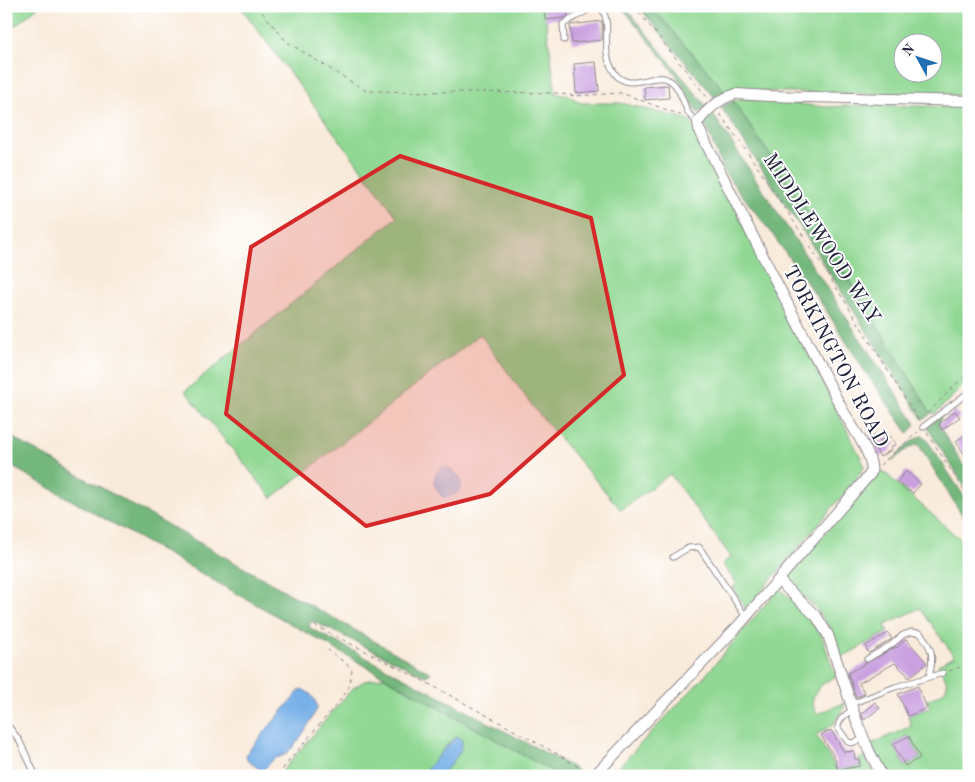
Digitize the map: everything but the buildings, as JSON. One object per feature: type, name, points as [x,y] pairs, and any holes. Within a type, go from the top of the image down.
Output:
[{"type":"street","points":[[698,122],[704,112],[728,96],[736,94],[969,101]]},
{"type":"street","name":"TORKINGTON ROAD","points":[[594,776],[746,616],[870,473],[872,466],[868,454],[842,410],[745,223],[699,129],[698,122]]},
{"type":"street","points":[[778,580],[817,617],[828,635],[864,739],[882,776]]},
{"type":"lane","points":[[564,40],[563,24],[595,6]]},
{"type":"lane","points":[[600,6],[607,20],[605,42],[608,60],[617,76],[636,82],[661,77],[670,80],[679,91],[690,115],[698,122]]},
{"type":"lane","points":[[922,425],[969,392]]},
{"type":"lane","points":[[673,557],[688,548],[698,547],[746,616]]},
{"type":"lane","points":[[867,659],[903,636],[911,632],[920,632],[932,652],[929,677]]},
{"type":"lane","points":[[864,739],[852,743],[848,742],[838,728],[842,718],[852,707],[895,687],[943,673]]},
{"type":"lane","points":[[6,723],[19,740],[36,776]]},
{"type":"path","points":[[257,6],[287,42],[366,91],[556,93],[575,96],[621,93],[681,116]]},
{"type":"path","points":[[634,6],[707,97]]},
{"type":"path","name":"MIDDLEWOOD WAY","points":[[718,112],[751,156],[860,323],[969,498]]},
{"type":"path","points":[[872,466],[881,465],[890,458],[922,425],[957,383],[969,374]]},
{"type":"path","points":[[314,625],[422,680],[561,756],[581,769],[584,776]]},
{"type":"path","points":[[278,776],[349,687],[352,670],[350,666],[328,650]]},
{"type":"path","points":[[943,673],[969,664]]},
{"type":"highlighted area","points":[[400,156],[591,218],[624,375],[490,494],[366,526],[226,414],[251,247]]},
{"type":"green space","points":[[6,6],[39,6],[6,33]]},
{"type":"green space","points":[[240,6],[544,6],[556,94],[568,95],[581,103],[621,103],[687,119],[691,122],[864,467],[855,481],[746,609],[733,587],[737,584],[722,564],[731,557],[670,474],[621,510],[534,408],[480,334],[272,498],[185,391],[397,217]]},
{"type":"green space","points":[[621,6],[624,6],[707,107],[698,113],[675,73]]},
{"type":"green space","points":[[638,6],[651,6],[725,91],[716,99]]},
{"type":"green space","points":[[651,6],[969,6],[969,96],[749,91],[734,89],[725,91]]},
{"type":"green space","points":[[744,98],[826,107],[864,105],[969,107],[969,380],[934,414],[931,413],[795,192],[733,101]]},
{"type":"green space","points":[[733,101],[795,192],[931,413],[923,420],[808,239],[721,107]]},
{"type":"green space","points":[[713,114],[916,424],[908,433],[866,373],[826,310],[770,231],[724,172],[704,121]]},
{"type":"green space","points":[[942,415],[938,424],[969,474],[969,493],[927,427]]},
{"type":"green space","points":[[6,434],[431,673],[425,676],[313,621],[309,624],[310,628],[576,769],[579,776],[560,776],[11,466],[6,461]]},
{"type":"green space","points":[[921,436],[925,437],[969,504],[969,526],[918,444],[891,461],[912,441]]},
{"type":"green space","points":[[878,472],[885,473],[969,547],[969,776],[888,776],[871,744],[911,726],[908,716],[930,707],[927,700],[941,693],[947,687],[945,678],[938,665],[954,656],[920,608],[885,625],[888,632],[840,658],[826,622],[811,603],[788,580],[791,573]],"holes":[[[909,736],[920,758],[905,766],[893,744]]]},
{"type":"green space","points":[[779,588],[815,621],[836,677],[824,683],[814,694],[813,704],[817,714],[844,703],[844,707],[833,725],[816,735],[837,770],[860,766],[859,759],[864,756],[876,776],[610,776],[704,677]]},
{"type":"green space","points":[[384,677],[560,776],[439,776],[457,736],[437,759],[429,774],[433,776],[281,776],[284,769],[352,689],[364,681]]},
{"type":"water","points":[[447,467],[459,476],[461,486],[454,495],[442,497],[436,489],[434,479],[441,468]]},
{"type":"water","points":[[301,689],[312,696],[316,702],[317,709],[294,746],[282,756],[275,758],[262,771],[247,760],[246,754]]},
{"type":"water","points":[[458,736],[462,741],[462,746],[454,760],[440,776],[429,774],[428,767]]}]
